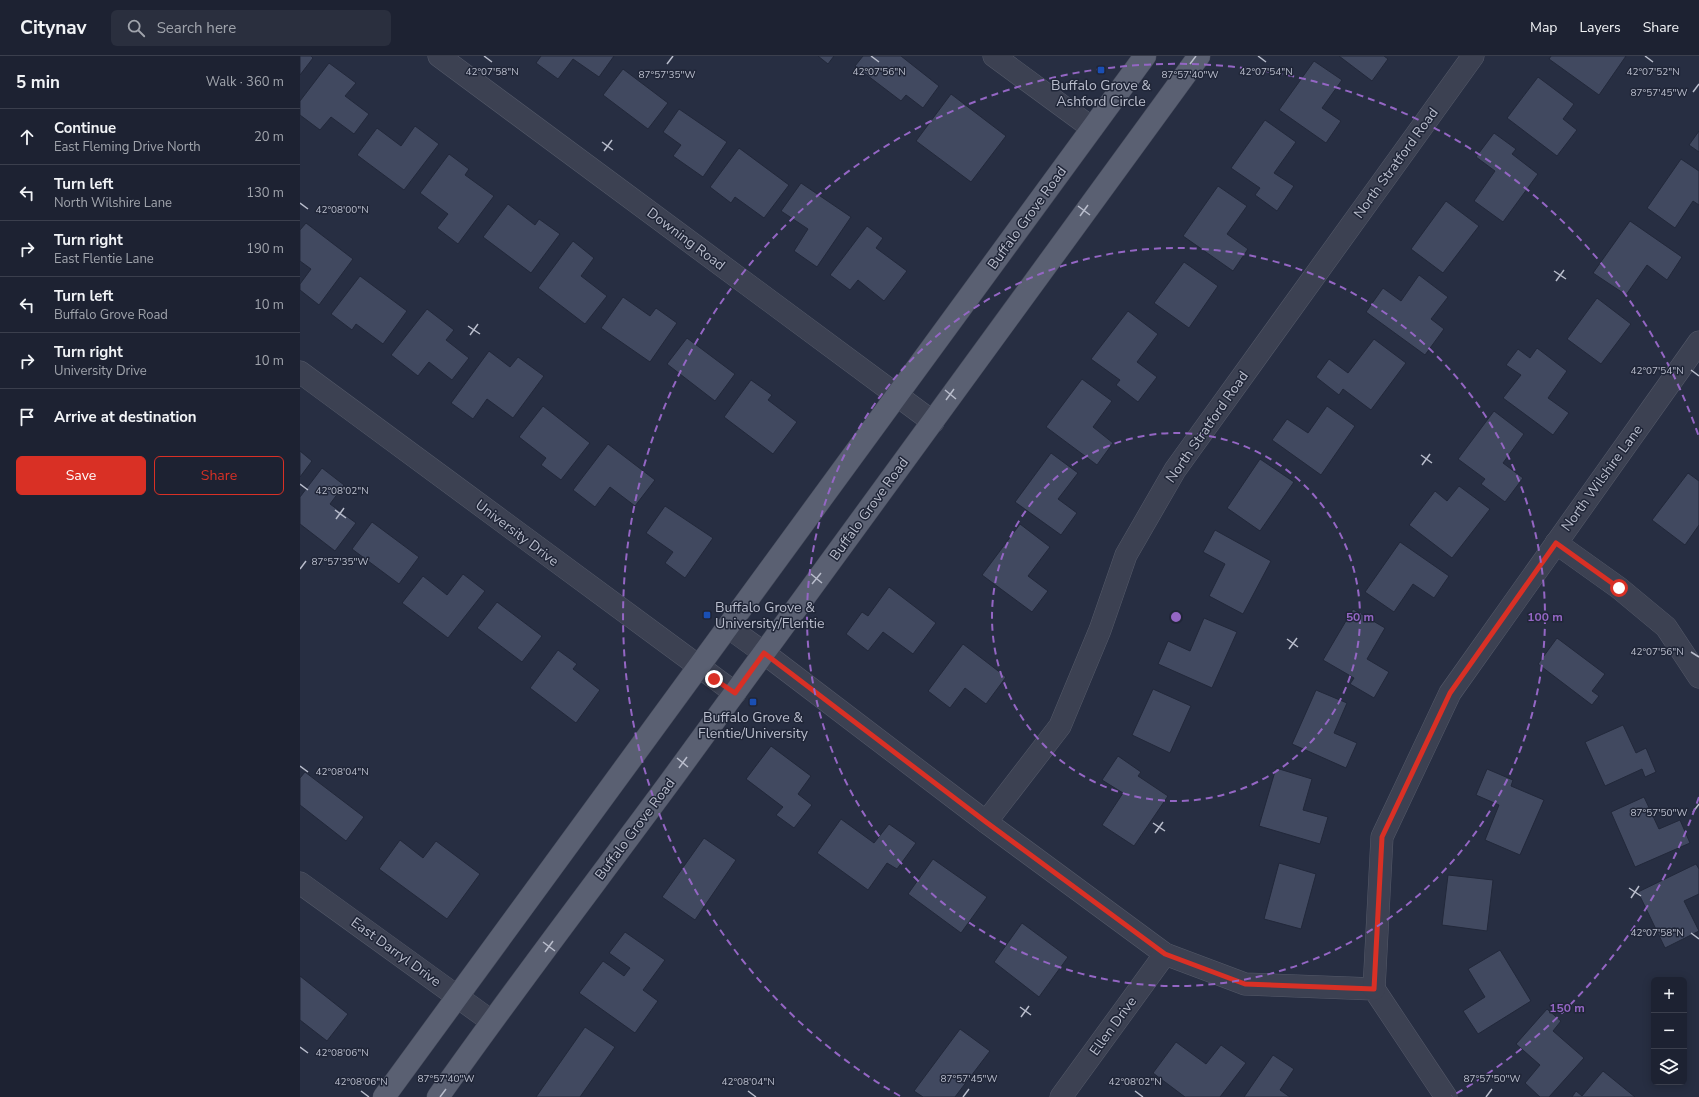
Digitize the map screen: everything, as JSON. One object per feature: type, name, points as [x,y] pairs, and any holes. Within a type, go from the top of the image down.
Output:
[{"type":"main road","name":"Buffalo Grove Road","points":[[384,1097],[1145,56]]},
{"type":"main road","name":"Buffalo Grove Road","points":[[438,1097],[491,1022],[635,830],[1199,56]]},
{"type":"street","name":"Downing Road","points":[[439,56],[933,422]]},
{"type":"street","points":[[994,56],[1092,128]]},
{"type":"street","name":"North Stratford Road","points":[[986,822],[1060,726],[1100,630],[1126,555],[1175,470],[1474,56]]},
{"type":"street","name":"North Wilshire Lane","points":[[1374,989],[1382,837],[1450,693],[1699,342]]},
{"type":"street","name":"University Drive","points":[[300,372],[735,693]]},
{"type":"street","points":[[1556,543],[1619,588],[1666,627],[1699,677]]},
{"type":"street","points":[[728,627],[986,822],[1165,954],[1245,984],[1374,989],[1446,1097]]},
{"type":"street","name":"East Darryl Drive","points":[[300,883],[491,1022]]},
{"type":"street","name":"Ellen Drive","points":[[1061,1097],[1165,954]]},
{"type":"building","points":[[300,56],[311,56],[313,58],[300,75]]},
{"type":"building","points":[[541,56],[614,56],[599,77],[573,59],[558,79],[536,63]]},
{"type":"building","points":[[818,56],[834,56],[828,64]]},
{"type":"building","points":[[863,56],[901,56],[939,86],[923,108],[906,95],[901,101],[855,66]]},
{"type":"building","points":[[1339,56],[1384,56],[1388,59],[1372,81]]},
{"type":"building","points":[[1551,56],[1626,56],[1599,95],[1549,59]]},
{"type":"building","points":[[1314,61],[1342,80],[1322,108],[1341,121],[1326,143],[1279,110]]},
{"type":"building","points":[[329,63],[356,83],[345,96],[369,114],[354,134],[331,117],[320,130],[300,115],[300,101]]},
{"type":"building","points":[[623,69],[668,103],[648,129],[603,95]]},
{"type":"building","points":[[1538,77],[1574,104],[1563,119],[1577,130],[1557,156],[1507,118]]},
{"type":"building","points":[[951,94],[1006,136],[971,182],[916,141]]},
{"type":"building","points":[[679,109],[727,142],[703,177],[673,156],[681,145],[663,132]]},
{"type":"building","points":[[1265,120],[1296,142],[1274,173],[1294,186],[1277,211],[1255,195],[1260,188],[1231,168]]},
{"type":"building","points":[[415,126],[439,144],[404,190],[357,155],[377,128],[401,146]]},
{"type":"building","points":[[1699,131],[1699,152],[1689,145]]},
{"type":"building","points":[[1494,133],[1516,149],[1512,154],[1538,174],[1503,222],[1474,201],[1495,171],[1476,157]]},
{"type":"building","points":[[739,148],[789,185],[764,218],[735,197],[731,203],[710,187]]},
{"type":"building","points":[[449,154],[469,169],[465,175],[494,196],[458,244],[437,228],[448,214],[420,193]]},
{"type":"building","points":[[1681,159],[1699,171],[1699,205],[1693,201],[1675,228],[1647,208]]},
{"type":"building","points":[[801,183],[851,217],[817,267],[794,251],[808,229],[781,211]]},
{"type":"building","points":[[1218,186],[1247,206],[1227,234],[1248,249],[1233,271],[1183,236]]},
{"type":"building","points":[[1446,201],[1479,226],[1443,273],[1411,249]]},
{"type":"building","points":[[508,204],[535,225],[539,219],[560,234],[531,273],[483,237]]},
{"type":"building","points":[[1630,221],[1682,257],[1667,280],[1647,265],[1626,295],[1593,273]]},
{"type":"building","points":[[306,223],[353,259],[319,305],[300,290],[300,284],[311,269],[300,261],[300,230]]},
{"type":"building","points":[[867,226],[883,238],[876,248],[907,271],[884,301],[858,280],[850,290],[830,275]]},
{"type":"building","points":[[573,241],[594,258],[581,276],[607,296],[585,324],[538,288]]},
{"type":"building","points":[[1184,262],[1218,286],[1189,328],[1154,303]]},
{"type":"building","points":[[1419,275],[1448,297],[1431,319],[1444,329],[1425,355],[1366,312],[1383,288],[1401,301]]},
{"type":"building","points":[[360,276],[407,311],[383,344],[356,324],[352,330],[331,314]]},
{"type":"building","points":[[623,297],[650,316],[656,308],[677,323],[650,362],[601,328]]},
{"type":"building","points":[[1597,298],[1631,324],[1601,364],[1567,339]]},
{"type":"building","points":[[427,309],[454,330],[446,340],[469,358],[452,380],[429,362],[418,376],[391,355]]},
{"type":"building","points":[[1128,311],[1158,334],[1137,362],[1157,377],[1138,402],[1116,385],[1120,380],[1091,359]]},
{"type":"building","points":[[687,338],[735,374],[715,401],[667,364]]},
{"type":"building","points":[[1374,339],[1406,363],[1371,410],[1343,389],[1339,395],[1316,377],[1329,359],[1348,373]]},
{"type":"building","points":[[1537,348],[1567,371],[1548,398],[1569,413],[1553,435],[1503,398],[1521,375],[1506,365],[1518,349],[1530,358]]},
{"type":"building","points":[[489,351],[510,367],[518,357],[544,376],[513,418],[487,399],[473,419],[451,403]]},
{"type":"building","points":[[1082,379],[1112,401],[1093,427],[1113,443],[1097,465],[1046,427]]},
{"type":"building","points":[[751,380],[772,395],[768,400],[797,422],[773,454],[724,417]]},
{"type":"building","points":[[543,406],[590,443],[561,480],[541,465],[546,458],[519,437]]},
{"type":"building","points":[[1327,406],[1355,426],[1321,475],[1272,440],[1287,419],[1308,433]]},
{"type":"building","points":[[1494,411],[1524,434],[1503,463],[1523,478],[1505,502],[1481,484],[1485,479],[1458,459]]},
{"type":"building","points":[[608,444],[655,480],[635,506],[610,487],[595,507],[573,490]]},
{"type":"building","points":[[300,451],[312,461],[300,477]]},
{"type":"building","points":[[1051,453],[1078,473],[1058,499],[1077,513],[1061,535],[1015,502]]},
{"type":"building","points":[[1260,459],[1294,482],[1260,531],[1227,508]]},
{"type":"building","points":[[322,468],[344,485],[330,504],[356,523],[335,551],[300,524],[300,497]]},
{"type":"building","points":[[1688,473],[1699,481],[1699,525],[1685,545],[1652,520]]},
{"type":"building","points":[[1459,486],[1490,509],[1452,558],[1409,525],[1435,491],[1447,501]]},
{"type":"building","points":[[665,506],[713,538],[685,578],[665,563],[673,552],[646,533]]},
{"type":"building","points":[[372,522],[419,557],[399,584],[352,549]]},
{"type":"building","points":[[1020,524],[1050,547],[1028,576],[1048,591],[1032,612],[982,575]]},
{"type":"building","points":[[1215,530],[1271,561],[1243,614],[1209,596],[1225,564],[1203,552]]},
{"type":"building","points":[[1400,542],[1449,576],[1434,598],[1413,584],[1394,612],[1365,592]]},
{"type":"building","points":[[463,574],[485,591],[448,638],[402,603],[423,576],[447,595]]},
{"type":"building","points":[[889,587],[936,623],[913,654],[883,632],[868,651],[846,634],[862,612],[868,616]]},
{"type":"building","points":[[497,602],[542,636],[522,662],[477,628]]},
{"type":"building","points":[[1353,609],[1385,628],[1367,659],[1389,672],[1374,698],[1350,684],[1354,678],[1323,660]]},
{"type":"building","points":[[1204,618],[1237,632],[1212,688],[1158,664],[1168,641],[1190,651]]},
{"type":"building","points":[[1557,638],[1605,674],[1592,691],[1599,696],[1592,705],[1538,664]]},
{"type":"building","points":[[963,644],[1006,677],[986,704],[965,688],[950,708],[928,691]]},
{"type":"building","points":[[558,650],[577,664],[573,669],[600,690],[576,723],[530,688]]},
{"type":"building","points":[[1153,689],[1191,706],[1170,753],[1132,735]]},
{"type":"building","points":[[1316,690],[1347,703],[1334,733],[1357,743],[1346,768],[1292,744]]},
{"type":"building","points":[[1623,725],[1636,753],[1646,748],[1656,772],[1645,777],[1642,769],[1605,786],[1585,742]]},
{"type":"building","points":[[771,746],[811,776],[798,794],[812,805],[794,828],[776,815],[783,807],[746,779]]},
{"type":"building","points":[[1118,756],[1141,772],[1138,776],[1168,796],[1134,846],[1102,825],[1123,793],[1102,780]]},
{"type":"building","points":[[1276,768],[1312,779],[1303,810],[1328,817],[1320,844],[1259,826]]},
{"type":"building","points":[[1487,769],[1513,780],[1511,786],[1544,800],[1520,855],[1485,840],[1499,805],[1476,795]]},
{"type":"building","points":[[305,772],[364,817],[346,841],[300,805],[300,778]]},
{"type":"building","points":[[1644,797],[1659,829],[1680,820],[1690,843],[1635,867],[1611,812]]},
{"type":"building","points":[[841,819],[874,843],[889,824],[916,843],[897,869],[887,863],[868,890],[817,853]]},
{"type":"building","points":[[704,838],[736,860],[695,920],[662,897]]},
{"type":"building","points":[[400,840],[423,858],[436,841],[480,874],[447,919],[379,869]]},
{"type":"building","points":[[933,859],[987,897],[961,933],[908,894]]},
{"type":"building","points":[[1279,863],[1316,874],[1301,929],[1264,919]]},
{"type":"building","points":[[1696,864],[1699,869],[1699,894],[1684,901],[1699,931],[1665,948],[1638,892]]},
{"type":"building","points":[[1448,875],[1493,880],[1487,931],[1442,925]]},
{"type":"building","points":[[1022,923],[1068,957],[1039,997],[994,962]]},
{"type":"building","points":[[625,932],[665,960],[643,990],[658,1001],[635,1033],[579,993],[603,961],[624,976],[630,968],[609,953]]},
{"type":"building","points":[[1500,950],[1531,1001],[1478,1034],[1463,1011],[1485,997],[1468,969]]},
{"type":"building","points":[[300,976],[348,1014],[327,1041],[300,1020]]},
{"type":"building","points":[[1547,1009],[1561,1021],[1553,1031],[1584,1058],[1549,1097],[1540,1097],[1525,1083],[1540,1065],[1516,1044]]},
{"type":"building","points":[[585,1027],[615,1047],[580,1097],[536,1097]]},
{"type":"building","points":[[960,1029],[990,1051],[955,1097],[923,1097],[914,1091]]},
{"type":"building","points":[[1176,1042],[1206,1064],[1221,1045],[1246,1063],[1220,1097],[1185,1097],[1153,1073]]},
{"type":"building","points":[[1273,1055],[1294,1069],[1280,1090],[1290,1097],[1244,1097]]},
{"type":"building","points":[[1603,1071],[1635,1097],[1572,1097],[1576,1091],[1582,1096]]},
{"type":"place","name":"Buffalo Grove & Ashford Circle","points":[[1101,70]]},
{"type":"place","name":"Buffalo Grove & University/Flentie","points":[[707,615]]},
{"type":"place","name":"Buffalo Grove & Flentie/University","points":[[753,702]]},
{"type":"route","points":[[714,679],[735,693],[764,653],[986,822],[1165,954],[1245,984],[1374,989],[1382,837],[1450,693],[1556,543],[1619,588]]}]
